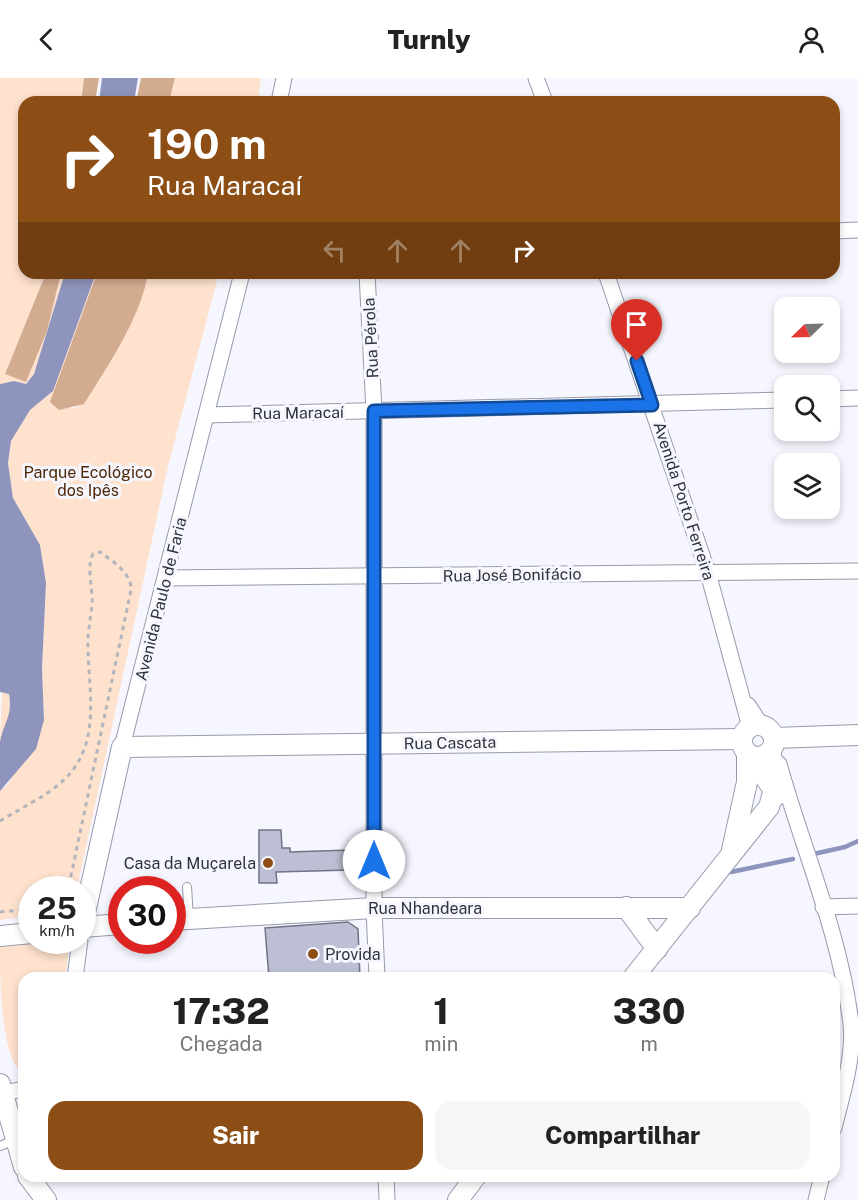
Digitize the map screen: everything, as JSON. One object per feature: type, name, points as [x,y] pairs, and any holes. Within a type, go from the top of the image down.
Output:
[{"type":"street","points":[[280,96],[284,78]]},
{"type":"street","points":[[536,78],[543,96]]},
{"type":"street","points":[[840,231],[858,230]]},
{"type":"street","name":"Avenida Paulo de Faria","points":[[93,876],[122,747],[167,578],[241,279]]},
{"type":"street","name":"Rua Pérola","points":[[367,279],[374,411],[374,908],[377,972]]},
{"type":"street","name":"Avenida Porto Ferreira","points":[[608,279],[708,573],[758,741],[795,822],[839,963],[851,1026],[847,1070],[840,1101]]},
{"type":"street","points":[[840,399],[858,398]]},
{"type":"street","name":"Rua Maracaí","points":[[207,415],[774,400]]},
{"type":"street","name":"Rua José Bonifácio","points":[[167,578],[858,571]]},
{"type":"street","name":"Rua Cascata","points":[[122,747],[758,741],[858,735]]},
{"type":"street","points":[[638,972],[759,821],[774,793],[775,770],[758,741]]},
{"type":"street","points":[[731,856],[758,741]]},
{"type":"street","name":"Avenida Porto Ferreira","points":[[774,793],[795,822]]},
{"type":"street","points":[[823,907],[858,906]]},
{"type":"street","points":[[626,907],[657,949]]},
{"type":"street","name":"Rua Nhandeara","points":[[186,919],[374,908],[690,908]]},
{"type":"street","points":[[0,936],[18,934]]},
{"type":"street","points":[[76,972],[78,954]]},
{"type":"street","points":[[18,1089],[1,1088],[8,1142],[18,1158]]},
{"type":"street","points":[[32,1182],[46,1200]]},
{"type":"street","points":[[386,1182],[387,1200]]},
{"type":"street","points":[[458,1200],[472,1182]]},
{"type":"street","points":[[816,1200],[820,1182]]},
{"type":"lane","points":[[186,892],[187,887]]},
{"type":"path","points":[[0,821],[63,781],[78,763],[83,752],[92,706],[88,650],[92,594],[90,560],[93,554],[100,552],[128,577],[131,590],[71,876]]},
{"type":"path","points":[[0,912],[18,910]]},
{"type":"green space","points":[[0,78],[84,78],[82,96],[18,96],[18,279],[44,279],[5,373],[47,331],[60,279],[63,279],[34,374],[26,384],[14,381],[0,384]]},
{"type":"green space","points":[[175,78],[261,78],[259,96],[170,96]]},
{"type":"green space","name":"Parque Ecológico dos Ipês","points":[[94,279],[51,402],[73,409],[84,401],[119,347],[147,279],[217,279],[168,466],[80,876],[18,876],[18,918],[0,920],[0,791],[8,784],[44,720],[42,669],[46,583],[40,545],[13,498],[8,463],[11,441],[30,410],[53,391]]},
{"type":"green space","points":[[2,692],[9,694],[10,707],[7,724],[0,741]]},
{"type":"green space","points":[[18,945],[18,954],[68,954],[65,972],[18,972],[18,1068],[10,1053],[6,1036],[1,995],[0,947]]},
{"type":"shaded area","points":[[84,78],[99,78],[96,96],[82,96]]},
{"type":"shaded area","points":[[141,78],[175,78],[170,96],[137,96]]},
{"type":"shaded area","points":[[44,279],[60,279],[47,331],[26,382],[5,374]]},
{"type":"shaded area","points":[[95,279],[147,279],[131,324],[84,404],[59,410],[50,402]]},
{"type":"water","points":[[102,78],[138,78],[135,96],[100,96]]},
{"type":"water","points":[[63,279],[94,279],[53,391],[30,410],[11,441],[8,463],[13,498],[40,545],[46,583],[42,669],[44,720],[36,749],[0,791],[0,742],[9,714],[10,702],[9,694],[0,692],[0,384],[14,381],[26,384],[34,374]]},
{"type":"building","points":[[259,830],[281,830],[282,848],[290,848],[290,852],[350,850],[350,870],[276,872],[277,883],[259,883]]},
{"type":"building","name":"Provida","points":[[348,922],[358,929],[360,972],[269,972],[265,928]]},
{"type":"waterway","points":[[809,855],[845,847],[858,841]]},
{"type":"waterway","points":[[731,872],[793,859]]},
{"type":"place","name":"Casa da Muçarela","points":[[268,863]]},
{"type":"place","name":"Provida","points":[[313,954]]},
{"type":"route","points":[[374,861],[374,411],[652,405],[637,361]]}]
